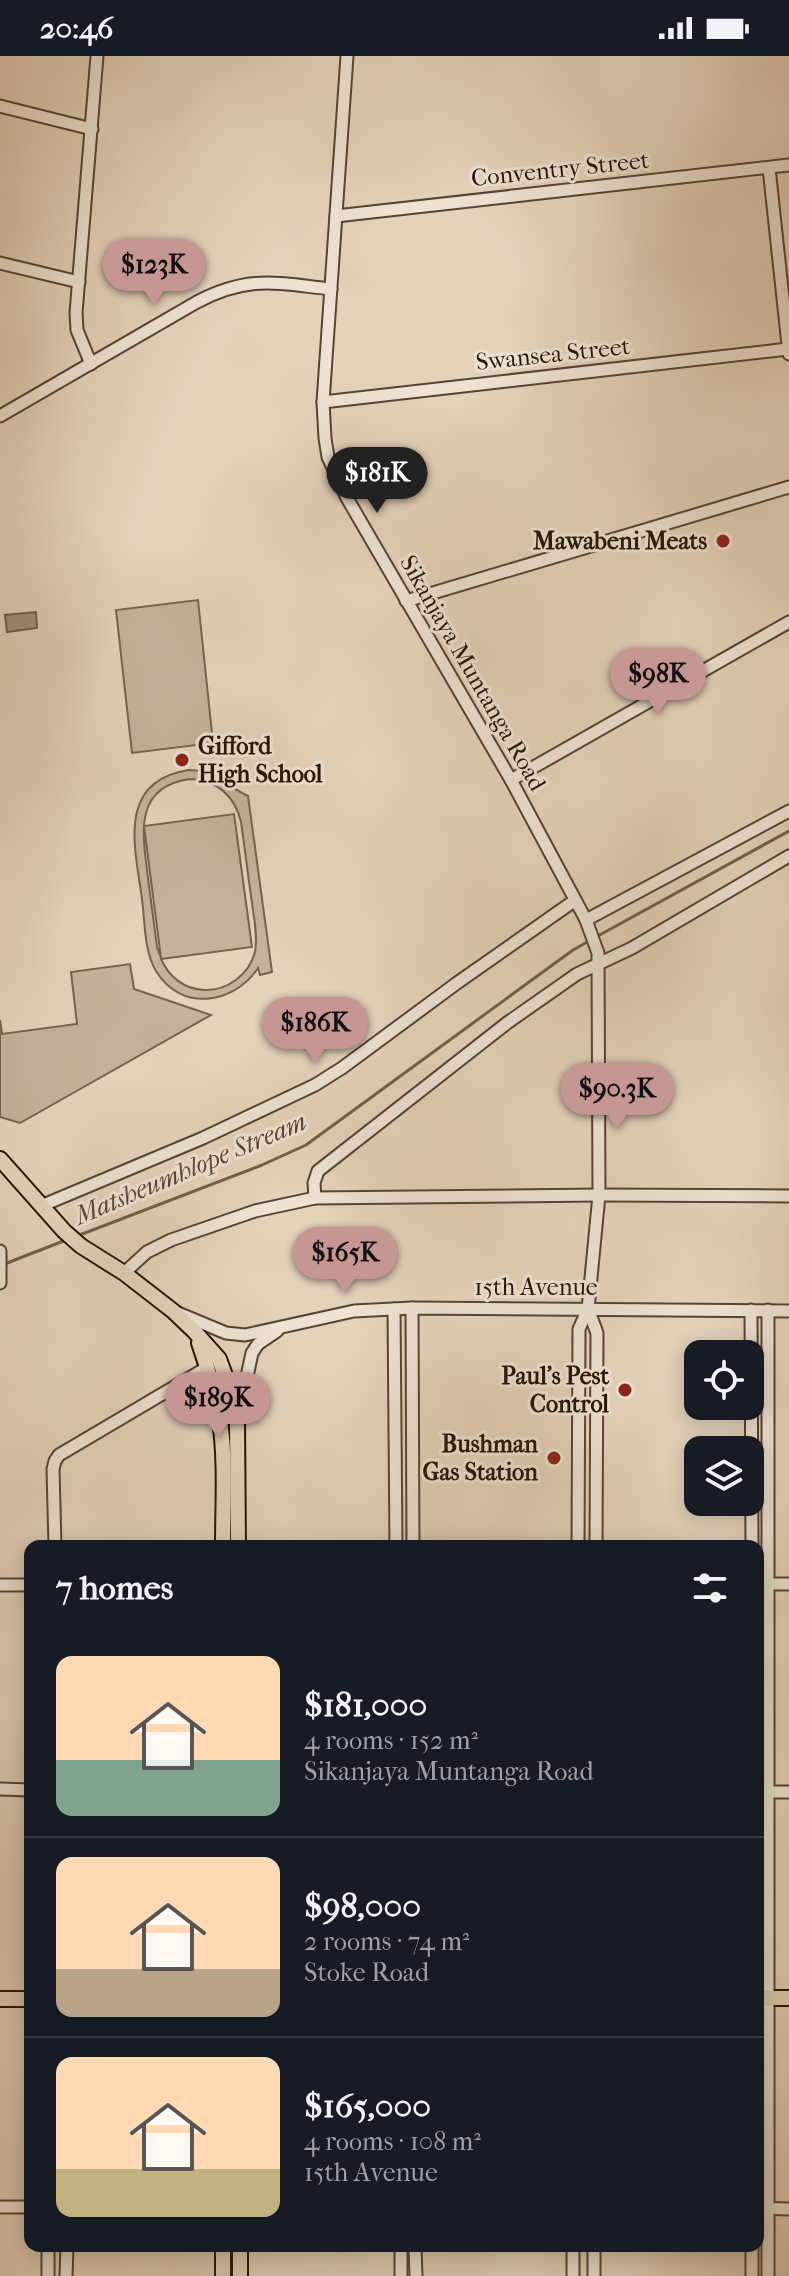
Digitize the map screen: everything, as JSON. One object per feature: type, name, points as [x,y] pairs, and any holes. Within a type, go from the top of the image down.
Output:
[{"type":"main road","points":[[0,1159],[64,1231],[173,1311],[219,1359],[237,1422],[238,1540]]},
{"type":"main road","points":[[195,1332],[208,1367],[220,1422],[223,1540]]},
{"type":"main road","points":[[764,1998],[789,1998]]},
{"type":"main road","points":[[0,1999],[24,1999]]},
{"type":"main road","points":[[223,2252],[223,2276]]},
{"type":"main road","points":[[240,2252],[240,2276]]},
{"type":"street","points":[[91,364],[77,330],[76,313],[97,56]]},
{"type":"street","name":"Sikanjaya Muntanga Road","points":[[347,56],[323,402],[328,457],[347,498],[511,780],[588,924],[598,958],[599,1195],[588,1309]]},
{"type":"street","points":[[0,106],[92,129]]},
{"type":"street","name":"Conventry Street","points":[[336,216],[789,165]]},
{"type":"street","points":[[769,168],[789,356]]},
{"type":"street","points":[[0,264],[79,282]]},
{"type":"street","points":[[0,416],[204,298],[240,284],[261,282],[331,289]]},
{"type":"street","name":"Swansea Street","points":[[323,402],[788,349]]},
{"type":"street","points":[[406,601],[789,487]]},
{"type":"street","points":[[511,780],[789,622]]},
{"type":"street","points":[[588,924],[789,811]]},
{"type":"street","points":[[315,1198],[314,1183],[318,1171],[507,1023],[598,958],[632,948],[789,856]]},
{"type":"street","points":[[41,1206],[203,1138],[315,1085],[574,901]]},
{"type":"street","points":[[124,1273],[147,1252],[171,1240],[255,1211],[315,1198],[789,1196]]},
{"type":"street","points":[[0,1251],[1,1279]]},
{"type":"street","points":[[412,1308],[413,1540]]},
{"type":"street","name":"15th Avenue","points":[[173,1311],[226,1333],[245,1335],[354,1311],[412,1308],[789,1311]]},
{"type":"street","points":[[394,1309],[396,1540]]},
{"type":"street","points":[[578,1540],[579,1329],[588,1309]]},
{"type":"street","points":[[588,1309],[597,1333],[596,1540]]},
{"type":"street","points":[[751,1310],[752,1540]]},
{"type":"street","points":[[764,1540],[768,1310]]},
{"type":"street","name":"15th Avenue","points":[[237,1422],[252,1353],[258,1344],[285,1326]]},
{"type":"street","points":[[55,1540],[55,1461],[68,1448],[208,1367]]},
{"type":"street","points":[[764,1584],[789,1584]]},
{"type":"street","points":[[0,1585],[24,1585]]},
{"type":"street","points":[[0,1789],[24,1790]]},
{"type":"street","points":[[764,1792],[789,1792]]},
{"type":"street","points":[[0,2207],[24,2207]]},
{"type":"street","points":[[764,2208],[789,2209]]},
{"type":"street","points":[[764,2222],[768,2276]]},
{"type":"street","points":[[48,2252],[48,2276]]},
{"type":"street","points":[[66,2276],[67,2252]]},
{"type":"street","points":[[401,2252],[401,2276]]},
{"type":"street","points":[[415,2252],[416,2276]]},
{"type":"street","points":[[573,2252],[573,2276]]},
{"type":"street","points":[[594,2252],[594,2276]]},
{"type":"street","points":[[752,2252],[752,2276]]},
{"type":"shaded area","points":[[198,600],[213,743],[132,753],[116,610]]},
{"type":"shaded area","points":[[36,612],[37,628],[7,632],[5,615]]},
{"type":"shaded area","points":[[189,770],[199,771],[215,776],[248,796],[272,972],[260,975],[258,968],[235,990],[221,996],[193,998],[179,993],[156,971],[149,955],[136,858],[136,819],[140,802],[150,787],[166,777]],"holes":[[[190,779],[216,786],[229,797],[238,813],[255,921],[255,952],[248,968],[236,980],[221,988],[204,990],[190,987],[173,976],[161,959],[252,947],[234,814],[144,826],[145,816],[158,792],[171,784]],[[144,827],[161,958],[148,878]]]},
{"type":"shaded area","points":[[130,964],[134,989],[211,1015],[20,1123],[0,1117],[0,1020],[2,1034],[77,1024],[71,972]]},
{"type":"waterway","name":"Matsheumhlope Stream","points":[[596,937],[789,831]]},
{"type":"waterway","name":"Matsheumhlope Stream","points":[[77,1236],[306,1145],[589,941]]},
{"type":"waterway","name":"Matsheumhlope Stream","points":[[2,1265],[66,1240]]},
{"type":"place","name":"Mawabeni Meats","points":[[723,541]]},
{"type":"place","name":"Gifford High School","points":[[182,760]]},
{"type":"place","name":"Paul's Pest Control","points":[[625,1390]]},
{"type":"place","name":"Bushman Gas Station","points":[[554,1458]]}]
